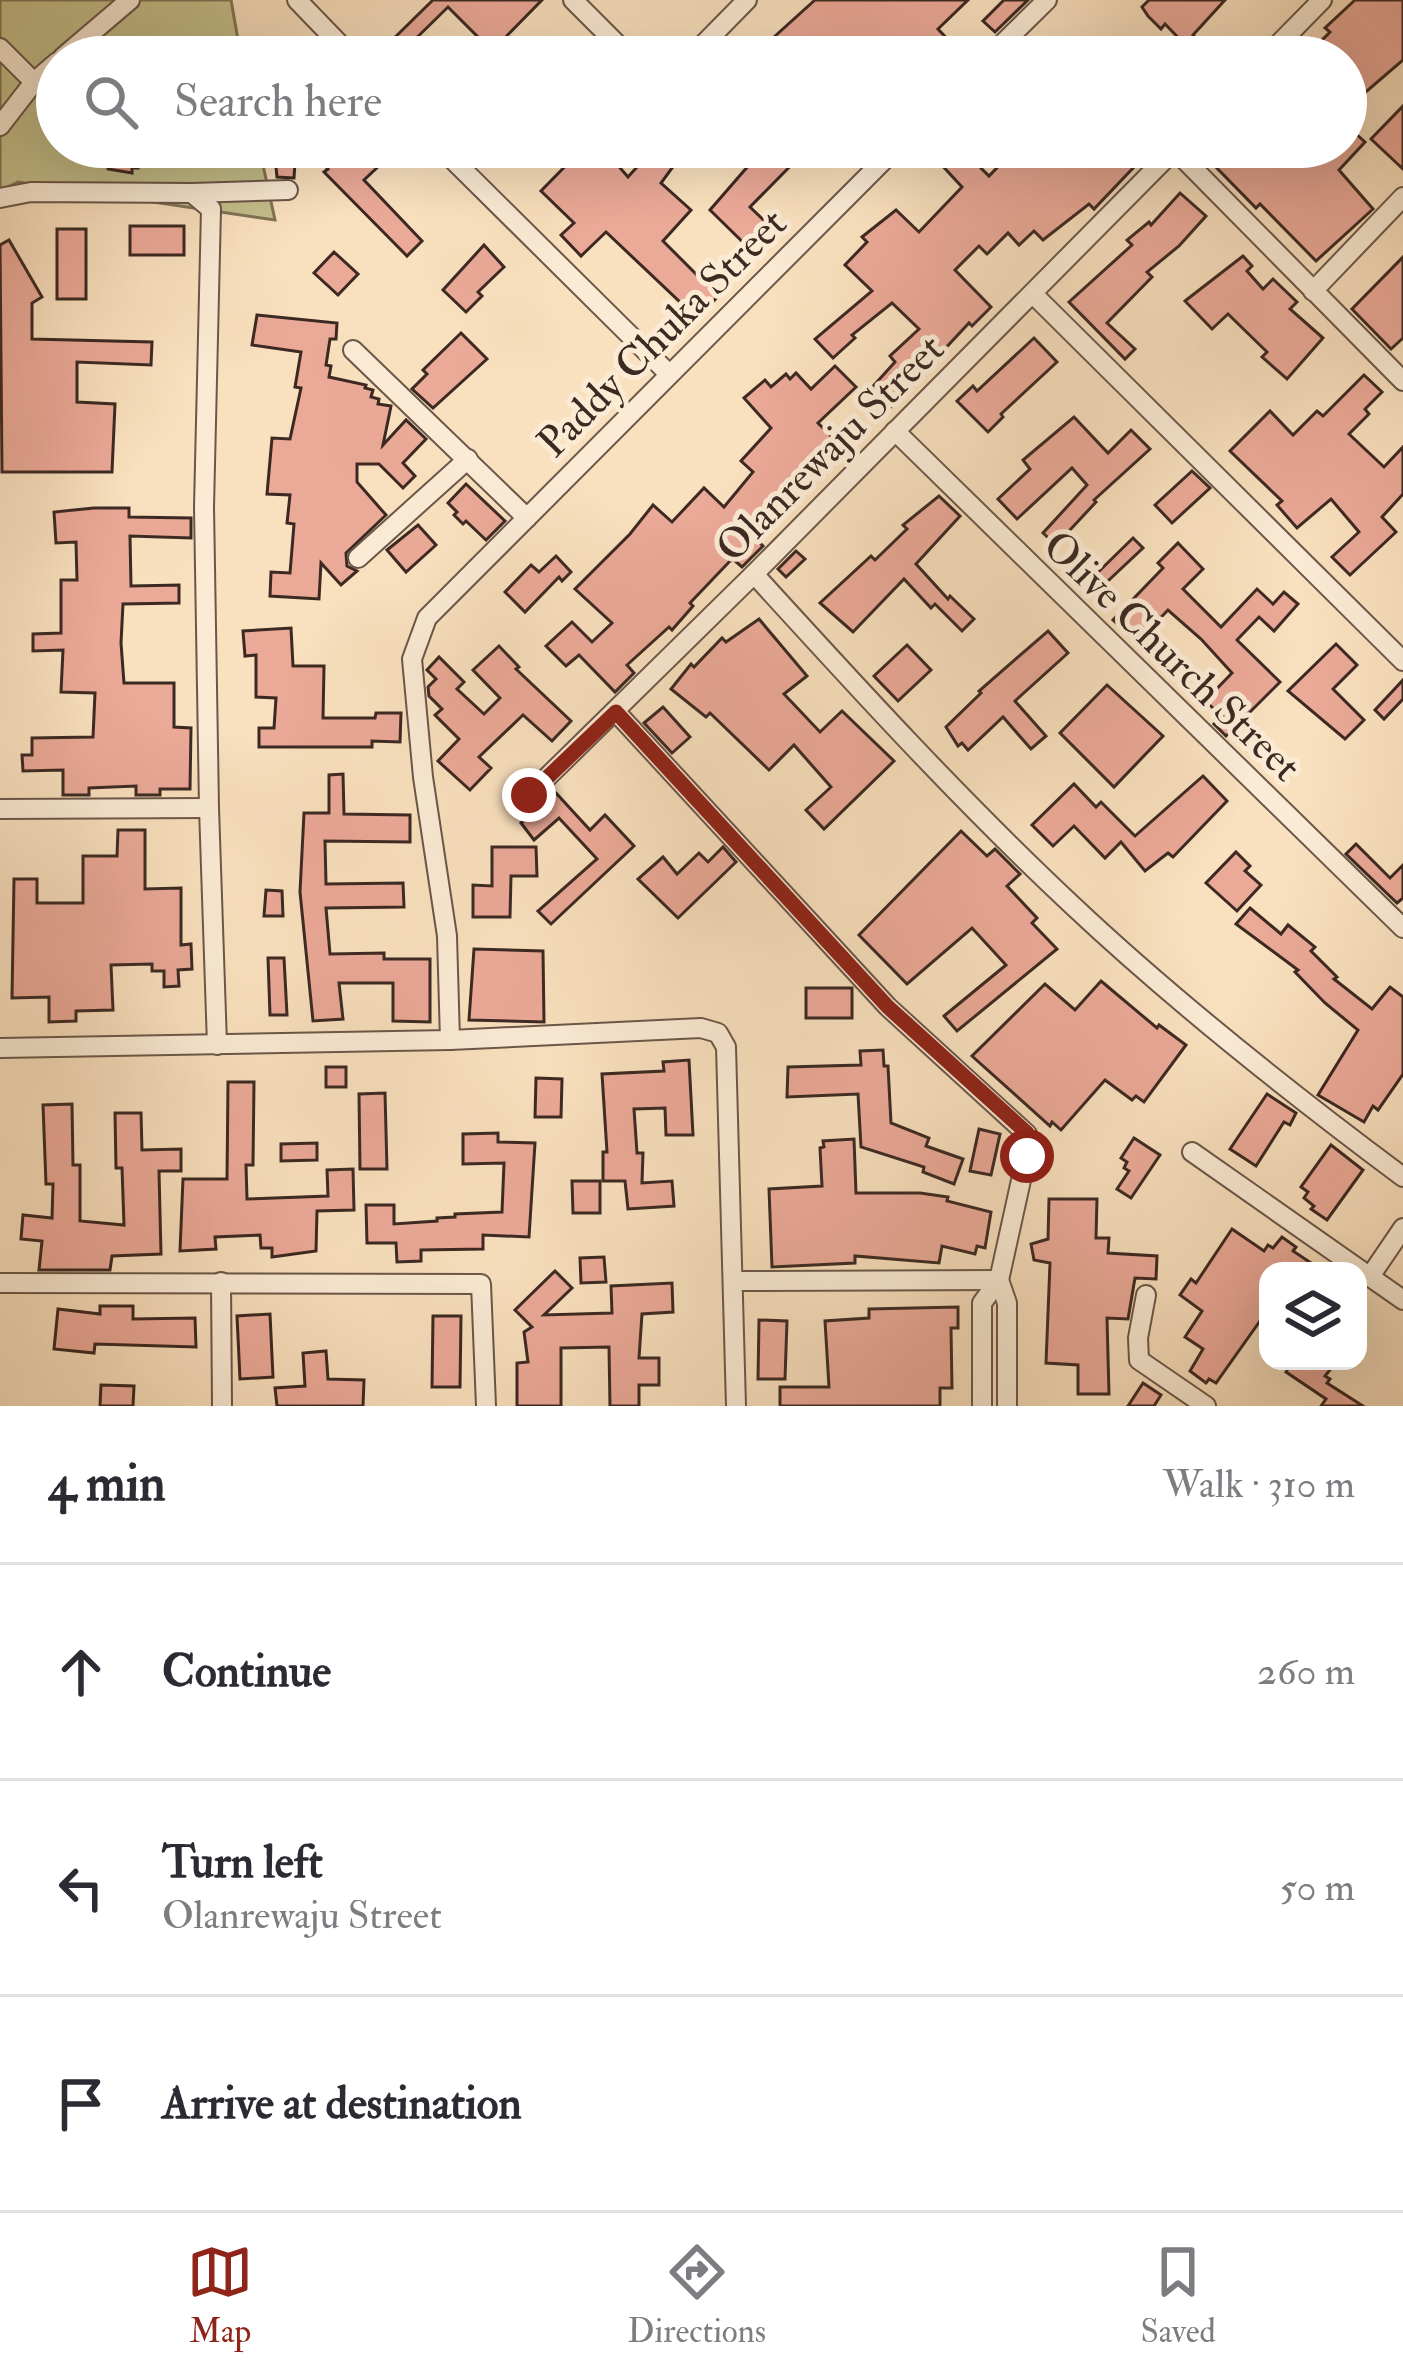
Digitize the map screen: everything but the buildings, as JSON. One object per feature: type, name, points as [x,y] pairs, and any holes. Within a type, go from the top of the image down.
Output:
[{"type":"street","points":[[88,36],[130,0]]},
{"type":"street","points":[[297,0],[332,36]]},
{"type":"street","points":[[573,0],[609,36]]},
{"type":"street","points":[[711,36],[746,0]]},
{"type":"street","points":[[1010,36],[1047,0]]},
{"type":"street","points":[[1287,36],[1322,0]]},
{"type":"street","points":[[0,48],[34,82],[0,126]]},
{"type":"street","points":[[461,168],[669,374]]},
{"type":"street","name":"Paddy Chuka Street","points":[[451,1040],[447,936],[423,777],[412,659],[428,618],[876,168]]},
{"type":"street","name":"Olanrewaju Street","points":[[529,795],[1157,168]]},
{"type":"street","points":[[1195,168],[1403,381]]},
{"type":"street","points":[[0,198],[31,192],[288,190]]},
{"type":"street","points":[[192,193],[211,209],[205,507],[208,808],[217,1045]]},
{"type":"street","points":[[1313,291],[1403,197]]},
{"type":"street","points":[[1034,294],[1403,661]]},
{"type":"street","points":[[353,350],[527,518]]},
{"type":"street","name":"Olive Church Street","points":[[895,431],[1403,928]]},
{"type":"street","points":[[358,558],[468,460]]},
{"type":"street","points":[[754,574],[850,679],[1072,904],[1299,1099],[1403,1178]]},
{"type":"street","points":[[616,712],[888,1007],[1027,1133],[1029,1144],[1000,1280],[982,1303],[982,1406]]},
{"type":"street","points":[[0,809],[208,808]]},
{"type":"street","points":[[0,1048],[451,1040],[701,1028],[718,1033],[726,1047],[736,1406]]},
{"type":"street","points":[[1192,1152],[1403,1300]]},
{"type":"street","points":[[1371,1275],[1403,1228]]},
{"type":"street","points":[[734,1281],[1000,1280]]},
{"type":"street","points":[[1000,1280],[1007,1303],[1007,1406]]},
{"type":"street","points":[[221,1282],[222,1406]]},
{"type":"street","points":[[0,1283],[481,1284],[486,1406]]},
{"type":"street","points":[[1146,1295],[1139,1360],[1205,1406]]},
{"type":"shaded area","points":[[0,0],[231,0],[237,36],[36,36],[36,168],[264,168],[275,220],[18,182],[0,191]]},
{"type":"route","points":[[529,795],[616,712],[888,1007],[1027,1133],[1027,1156]]}]
